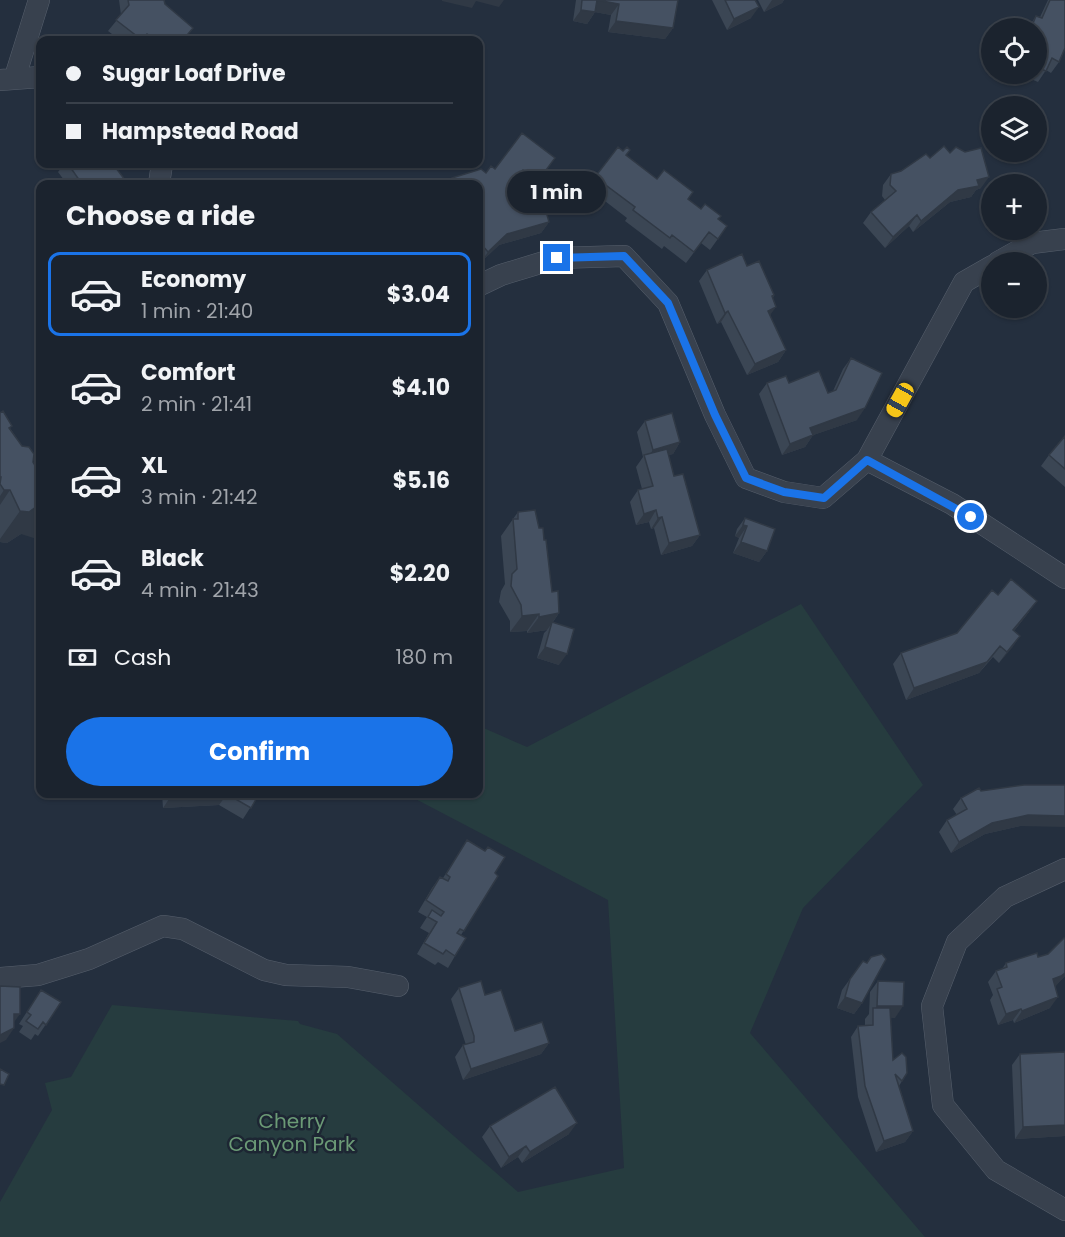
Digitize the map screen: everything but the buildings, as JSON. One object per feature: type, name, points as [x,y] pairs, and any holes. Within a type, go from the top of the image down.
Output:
[{"type":"street","points":[[36,76],[8,79],[39,0]]},
{"type":"street","points":[[1016,252],[1032,243],[1065,239]]},
{"type":"street","points":[[483,284],[501,275],[557,258],[624,256],[668,303],[715,415],[746,478],[784,492],[824,498],[867,460],[964,282],[981,272]]},
{"type":"street","points":[[867,460],[952,504],[1065,578]]},
{"type":"street","points":[[1065,868],[1005,897],[957,942],[932,1006],[943,1105],[996,1170],[1065,1210]]},
{"type":"street","points":[[0,978],[38,975],[89,959],[163,926],[183,929],[264,970],[286,975],[348,976],[398,987]]},
{"type":"green space","name":"Cherry Canyon Park","points":[[801,604],[923,785],[803,908],[750,1033],[925,1237],[0,1237],[0,1202],[52,1110],[45,1083],[71,1077],[112,1005],[298,1021],[300,1024],[337,1034],[518,1192],[624,1168],[608,900],[414,798],[483,798],[483,728],[527,747]]},
{"type":"route","points":[[557,258],[624,256],[668,303],[715,415],[746,478],[784,492],[824,498],[867,460],[952,504],[971,517]]}]
